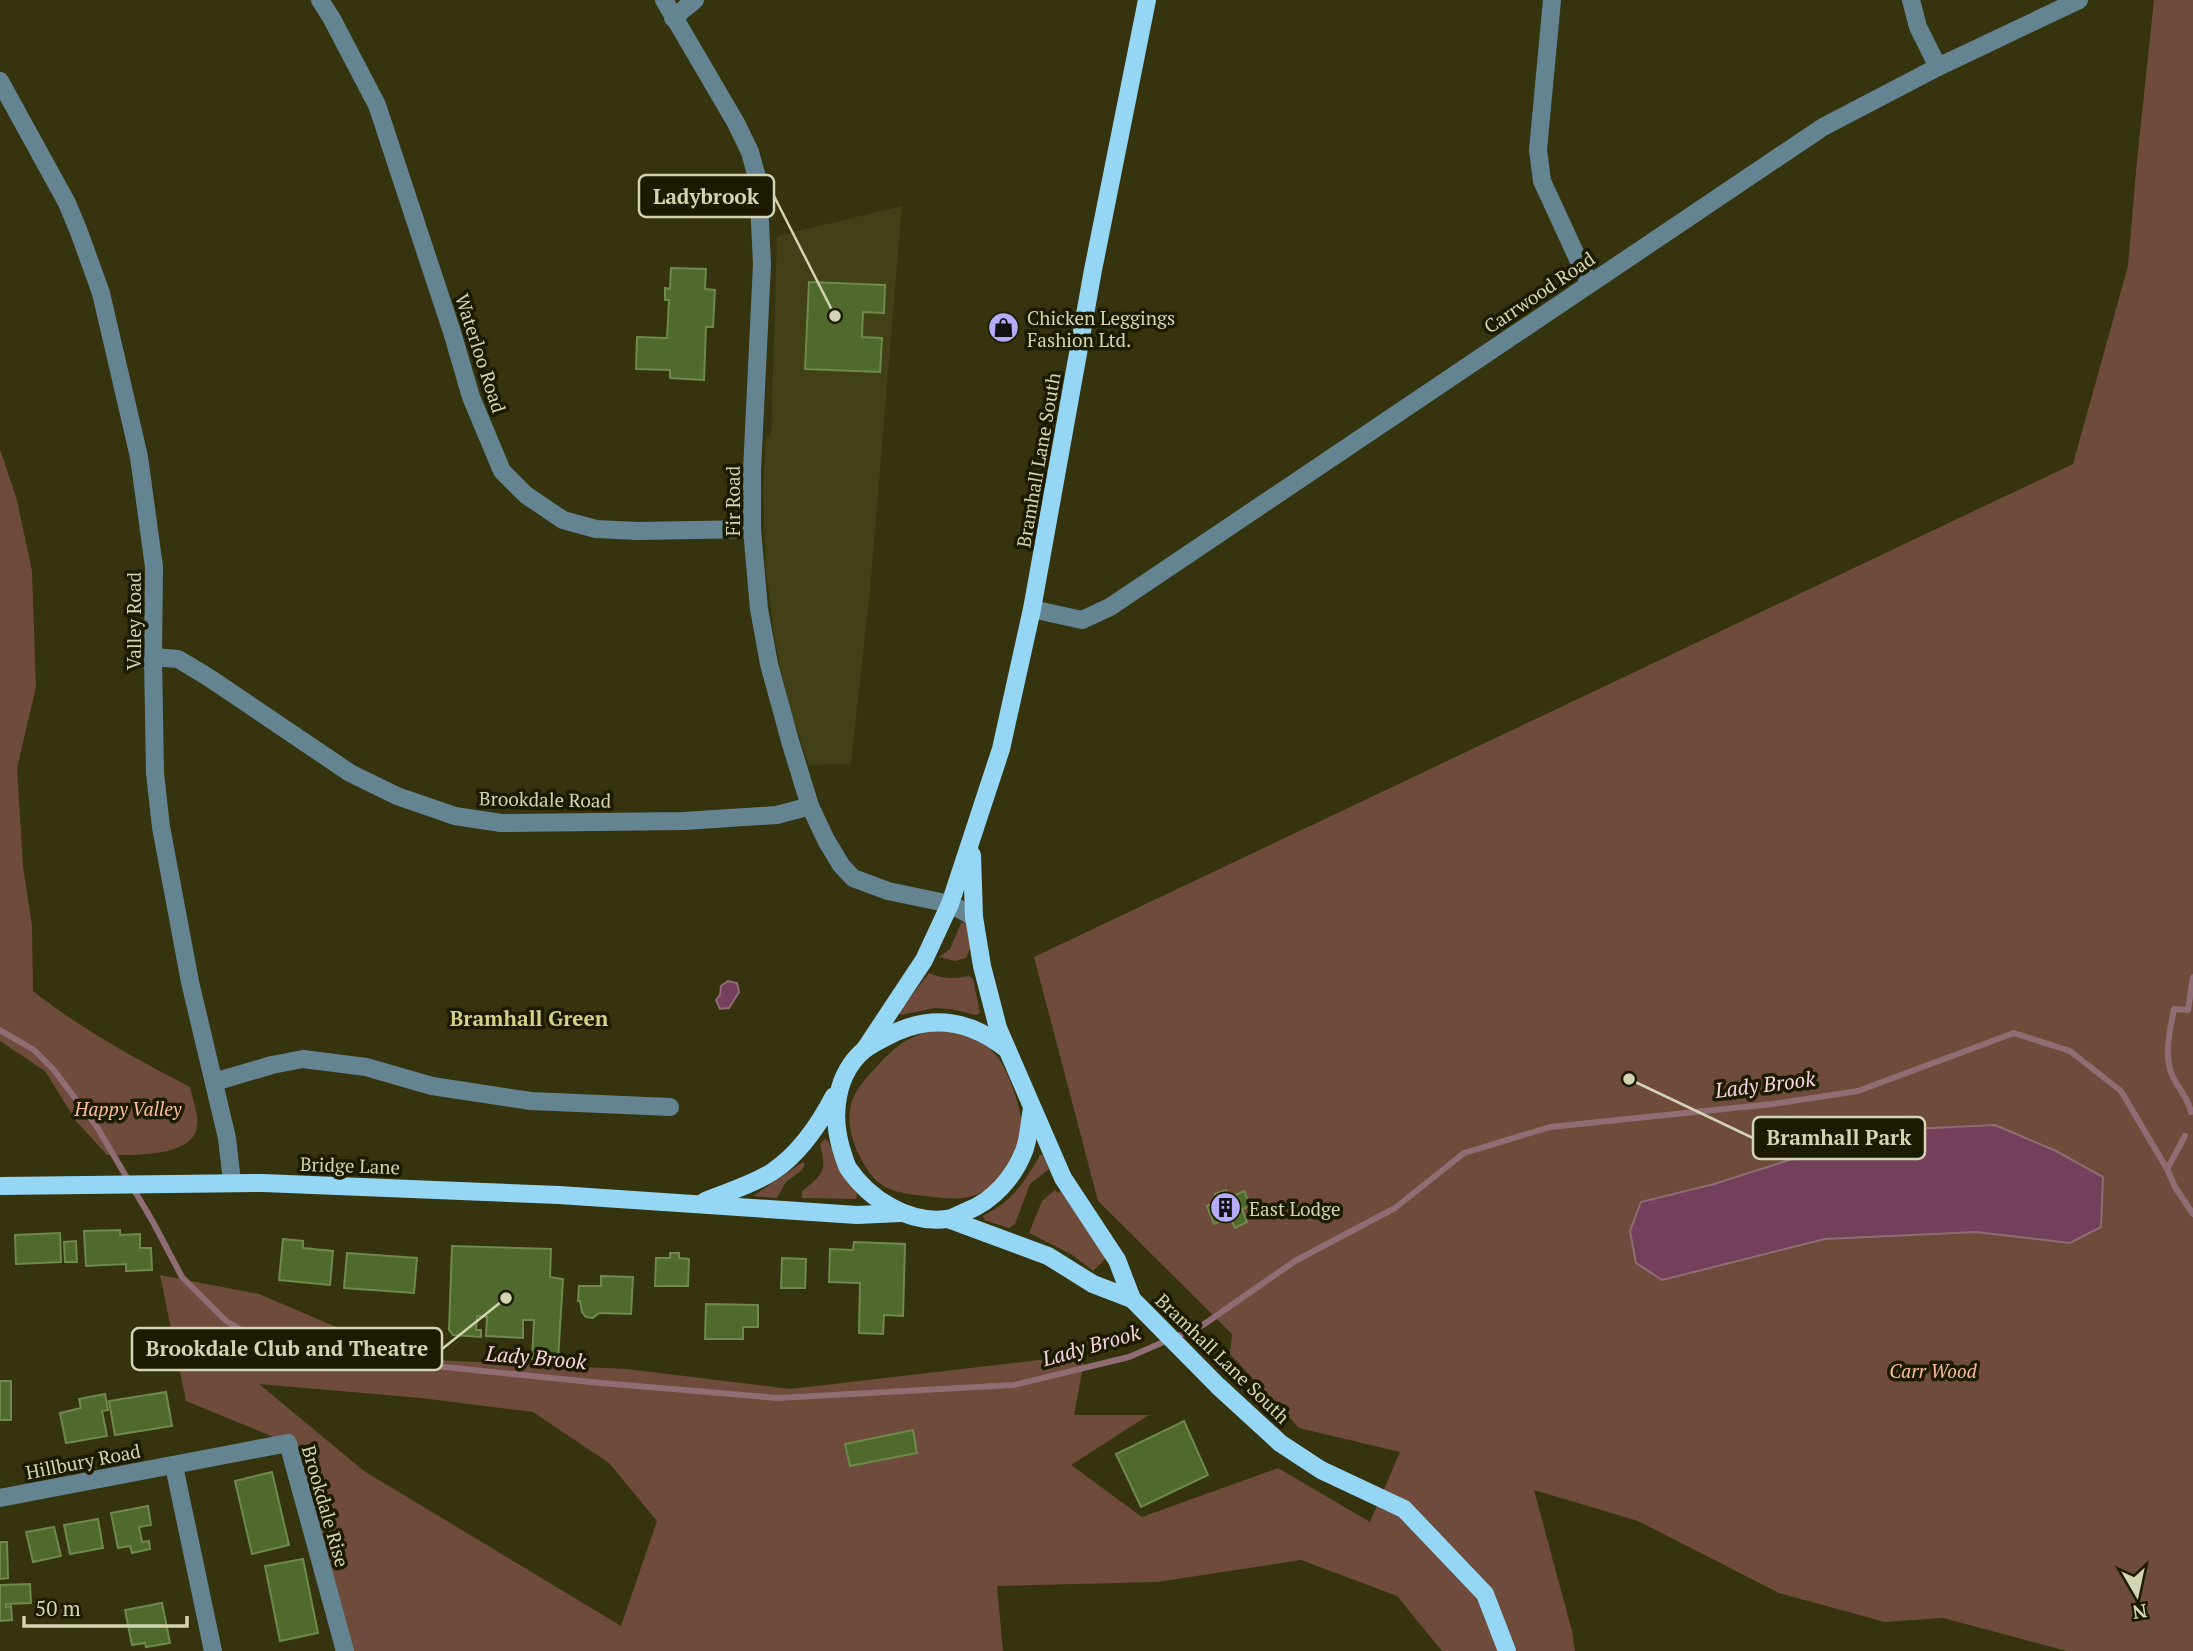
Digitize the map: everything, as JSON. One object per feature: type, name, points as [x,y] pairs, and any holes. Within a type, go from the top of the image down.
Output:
[{"type":"main road","name":"Bramhall Lane South","points":[[865,1049],[924,960],[950,904],[1001,749],[1032,609],[1093,270],[1147,0]]},
{"type":"main road","name":"Bramhall Lane South","points":[[972,842],[974,917],[982,965],[1005,1048]]},
{"type":"main road","points":[[944,1022],[986,1033],[1005,1048],[1022,1080],[1032,1110],[1025,1149],[1011,1177],[977,1207],[947,1219],[900,1213],[866,1189],[847,1166],[836,1132],[835,1110],[841,1081],[865,1049],[898,1031],[944,1022]]},
{"type":"main road","name":"Bridge Lane","points":[[699,1203],[772,1172],[820,1124],[841,1081]]},
{"type":"main road","name":"Bramhall Lane South","points":[[1032,1110],[1063,1178],[1117,1260],[1132,1299]]},
{"type":"main road","name":"Bridge Lane","points":[[0,1186],[232,1182],[454,1190],[856,1214],[900,1213]]},
{"type":"main road","name":"Bramhall Lane South","points":[[947,1219],[1048,1256],[1093,1284],[1132,1299],[1218,1386],[1280,1443],[1321,1471],[1404,1509],[1485,1594],[1507,1651]]},
{"type":"street","name":"Waterloo Road","points":[[320,0],[377,105],[471,397],[502,471],[526,495],[564,520],[596,529],[752,529]]},
{"type":"street","name":"Fir Road","points":[[664,0],[736,123],[750,152],[758,181],[762,264],[752,471],[752,529],[759,610],[769,664],[810,806],[836,857],[853,878],[888,891],[950,904],[974,917]]},
{"type":"street","points":[[673,18],[695,0]]},
{"type":"street","points":[[1552,0],[1538,150],[1542,181],[1589,283]]},
{"type":"street","points":[[1911,0],[1918,27],[1938,67]]},
{"type":"street","name":"Carrwood Road","points":[[1032,609],[1082,620],[1110,607],[1823,127],[1938,67],[2079,0]]},
{"type":"street","name":"Valley Road","points":[[0,81],[67,203],[79,232],[101,293],[128,405],[147,502],[154,567],[155,773],[161,828],[190,982],[231,1160],[232,1182]]},
{"type":"street","name":"Brookdale Road","points":[[153,657],[177,659],[208,677],[349,773],[397,796],[455,816],[501,823],[684,821],[777,815],[810,806]]},
{"type":"street","points":[[214,1082],[303,1059],[366,1067],[432,1086],[531,1101],[670,1107]]},
{"type":"street","name":"Brookdale Rise","points":[[174,1466],[288,1443],[345,1651]]},
{"type":"street","points":[[174,1466],[213,1651]]},
{"type":"street","name":"Hillbury Road","points":[[0,1498],[174,1466]]},
{"type":"shaded area","points":[[902,206],[870,591],[851,764],[809,765],[789,707],[774,634],[766,569],[763,489],[766,436],[771,436],[777,236]]},
{"type":"shaded area","points":[[728,981],[737,983],[739,992],[729,1008],[720,1009],[716,1000],[721,986]]},
{"type":"shaded area","points":[[1995,1125],[2056,1151],[2103,1177],[2101,1227],[2070,1243],[1976,1232],[1825,1239],[1662,1280],[1636,1263],[1630,1231],[1641,1202],[1714,1184],[1802,1156],[1911,1129]]},
{"type":"green space","name":"Carr Wood","points":[[2154,0],[2193,0],[2193,1651],[2067,1651],[1943,1618],[1885,1622],[1779,1593],[1638,1521],[1534,1490],[1575,1651],[1442,1651],[1397,1596],[1301,1560],[1157,1582],[997,1586],[1003,1651],[345,1651],[288,1443],[186,1401],[160,1275],[259,1294],[411,1359],[627,1369],[790,1389],[1056,1358],[1088,1341],[1074,1415],[1149,1415],[1071,1465],[1142,1517],[1278,1468],[1370,1522],[1400,1452],[1299,1428],[1230,1354],[1232,1334],[1098,1201],[1034,957],[2073,464],[2128,266]],"holes":[[[259,1384],[421,1398],[533,1412],[609,1463],[657,1521],[621,1626],[364,1471]]]},
{"type":"green space","name":"Happy Valley","points":[[0,449],[17,500],[32,571],[36,687],[17,768],[23,866],[32,926],[33,991],[109,1043],[190,1087],[197,1126],[193,1136],[185,1144],[173,1149],[145,1154],[107,1155],[76,1121],[45,1071],[0,1041]]},
{"type":"green space","points":[[966,922],[970,948],[966,958],[955,961],[939,957],[950,949],[961,923]]},
{"type":"green space","points":[[929,973],[949,978],[969,976],[973,979],[980,1013],[976,1015],[935,1008],[900,1015],[900,1011]]},
{"type":"green space","points":[[941,1030],[972,1038],[992,1050],[1006,1072],[1022,1123],[1017,1153],[1005,1173],[989,1188],[964,1198],[898,1192],[885,1186],[873,1177],[861,1159],[850,1127],[851,1104],[855,1094],[878,1065],[906,1041],[921,1034]]},
{"type":"green space","points":[[825,1139],[857,1194],[856,1199],[802,1198],[802,1191],[822,1171],[820,1144]]},
{"type":"green space","points":[[1040,1155],[1043,1155],[1049,1169],[1030,1184],[1015,1224],[1009,1228],[984,1220],[983,1216],[1017,1190]]},
{"type":"green space","points":[[803,1162],[805,1164],[802,1170],[786,1182],[777,1198],[753,1196]]},
{"type":"green space","points":[[1055,1190],[1058,1193],[1061,1191],[1106,1258],[1093,1271],[1071,1254],[1029,1233],[1042,1201]]},
{"type":"building","points":[[671,268],[706,269],[705,289],[715,290],[713,327],[706,327],[704,380],[670,378],[670,370],[636,369],[637,337],[667,338],[669,300],[665,300],[665,288],[670,289]]},
{"type":"building","points":[[809,282],[885,285],[884,313],[863,312],[862,337],[882,338],[880,372],[805,369]]},
{"type":"building","name":"East Lodge","points":[[1226,1190],[1229,1198],[1244,1191],[1251,1206],[1242,1209],[1247,1222],[1235,1228],[1230,1217],[1214,1224],[1207,1206],[1219,1201],[1215,1194]]},
{"type":"building","points":[[120,1230],[120,1235],[140,1234],[140,1248],[151,1248],[152,1270],[126,1271],[126,1264],[86,1266],[84,1231]]},
{"type":"building","points":[[60,1233],[61,1262],[16,1264],[15,1235]]},
{"type":"building","points":[[283,1239],[303,1241],[303,1248],[333,1251],[330,1285],[279,1280]]},
{"type":"building","points":[[76,1241],[77,1262],[65,1262],[64,1242]]},
{"type":"building","points":[[854,1242],[905,1244],[903,1316],[884,1315],[883,1334],[859,1333],[860,1283],[829,1282],[830,1249],[853,1250]]},
{"type":"building","points":[[452,1246],[551,1249],[550,1277],[563,1279],[558,1360],[532,1359],[534,1320],[523,1320],[523,1338],[486,1336],[487,1317],[477,1316],[476,1330],[481,1330],[481,1337],[453,1335],[449,1330]]},
{"type":"building","points":[[347,1253],[417,1258],[414,1293],[344,1288]]},
{"type":"building","points":[[670,1253],[679,1253],[679,1258],[689,1259],[688,1286],[655,1286],[656,1258],[670,1258]]},
{"type":"building","points":[[782,1258],[806,1259],[805,1288],[781,1288]]},
{"type":"building","points":[[601,1276],[633,1277],[631,1314],[599,1313],[593,1318],[586,1317],[582,1312],[578,1301],[579,1286],[601,1286]]},
{"type":"building","points":[[706,1304],[758,1305],[758,1327],[743,1327],[743,1339],[705,1339]]},
{"type":"building","points":[[0,1381],[11,1381],[11,1420],[0,1420]]},
{"type":"building","points":[[166,1392],[172,1426],[115,1435],[109,1401]]},
{"type":"building","points":[[105,1394],[108,1410],[102,1411],[107,1436],[66,1443],[60,1413],[81,1408],[79,1399]]},
{"type":"building","points":[[1184,1421],[1208,1475],[1141,1507],[1116,1454]]},
{"type":"building","points":[[913,1430],[917,1453],[850,1466],[845,1444]]},
{"type":"building","points":[[272,1472],[289,1545],[252,1554],[235,1481]]},
{"type":"building","points":[[148,1506],[151,1525],[139,1527],[142,1542],[149,1541],[150,1549],[132,1553],[130,1546],[118,1548],[111,1513]]},
{"type":"building","points":[[98,1519],[103,1548],[70,1554],[64,1525]]},
{"type":"building","points":[[54,1527],[61,1556],[33,1562],[26,1532]]},
{"type":"building","points":[[0,1542],[7,1542],[8,1578],[0,1579]]},
{"type":"building","points":[[303,1559],[318,1633],[280,1641],[265,1566]]},
{"type":"building","points":[[30,1584],[31,1603],[6,1604],[6,1607],[11,1606],[12,1620],[0,1621],[0,1585]]},
{"type":"building","points":[[162,1603],[170,1643],[146,1647],[145,1643],[132,1645],[125,1610]]},
{"type":"waterway","points":[[2191,1112],[2173,1077],[2168,1052],[2174,1009],[2188,1010],[2193,977]]},
{"type":"waterway","name":"Lady Brook","points":[[0,1030],[34,1050],[53,1069],[97,1127],[182,1277],[226,1321],[290,1359],[357,1358],[778,1398],[1014,1385],[1129,1357],[1203,1325],[1295,1261],[1395,1208],[1464,1153],[1550,1127],[1773,1104],[1858,1091],[2014,1033],[2070,1051],[2121,1091],[2193,1214]]},
{"type":"waterway","points":[[2167,1169],[2185,1136]]},
{"type":"place","name":"Ladybrook","points":[[835,316]]},
{"type":"place","name":"Chicken Leggings Fashion Ltd.","points":[[1004,328]]},
{"type":"place","name":"Bramhall Park","points":[[1629,1079]]},
{"type":"place","name":"East Lodge","points":[[1226,1208]]},
{"type":"place","name":"Brookdale Club and Theatre","points":[[506,1298]]},
{"type":"district","name":"Bramhall Green","points":[[529,1018]]}]
